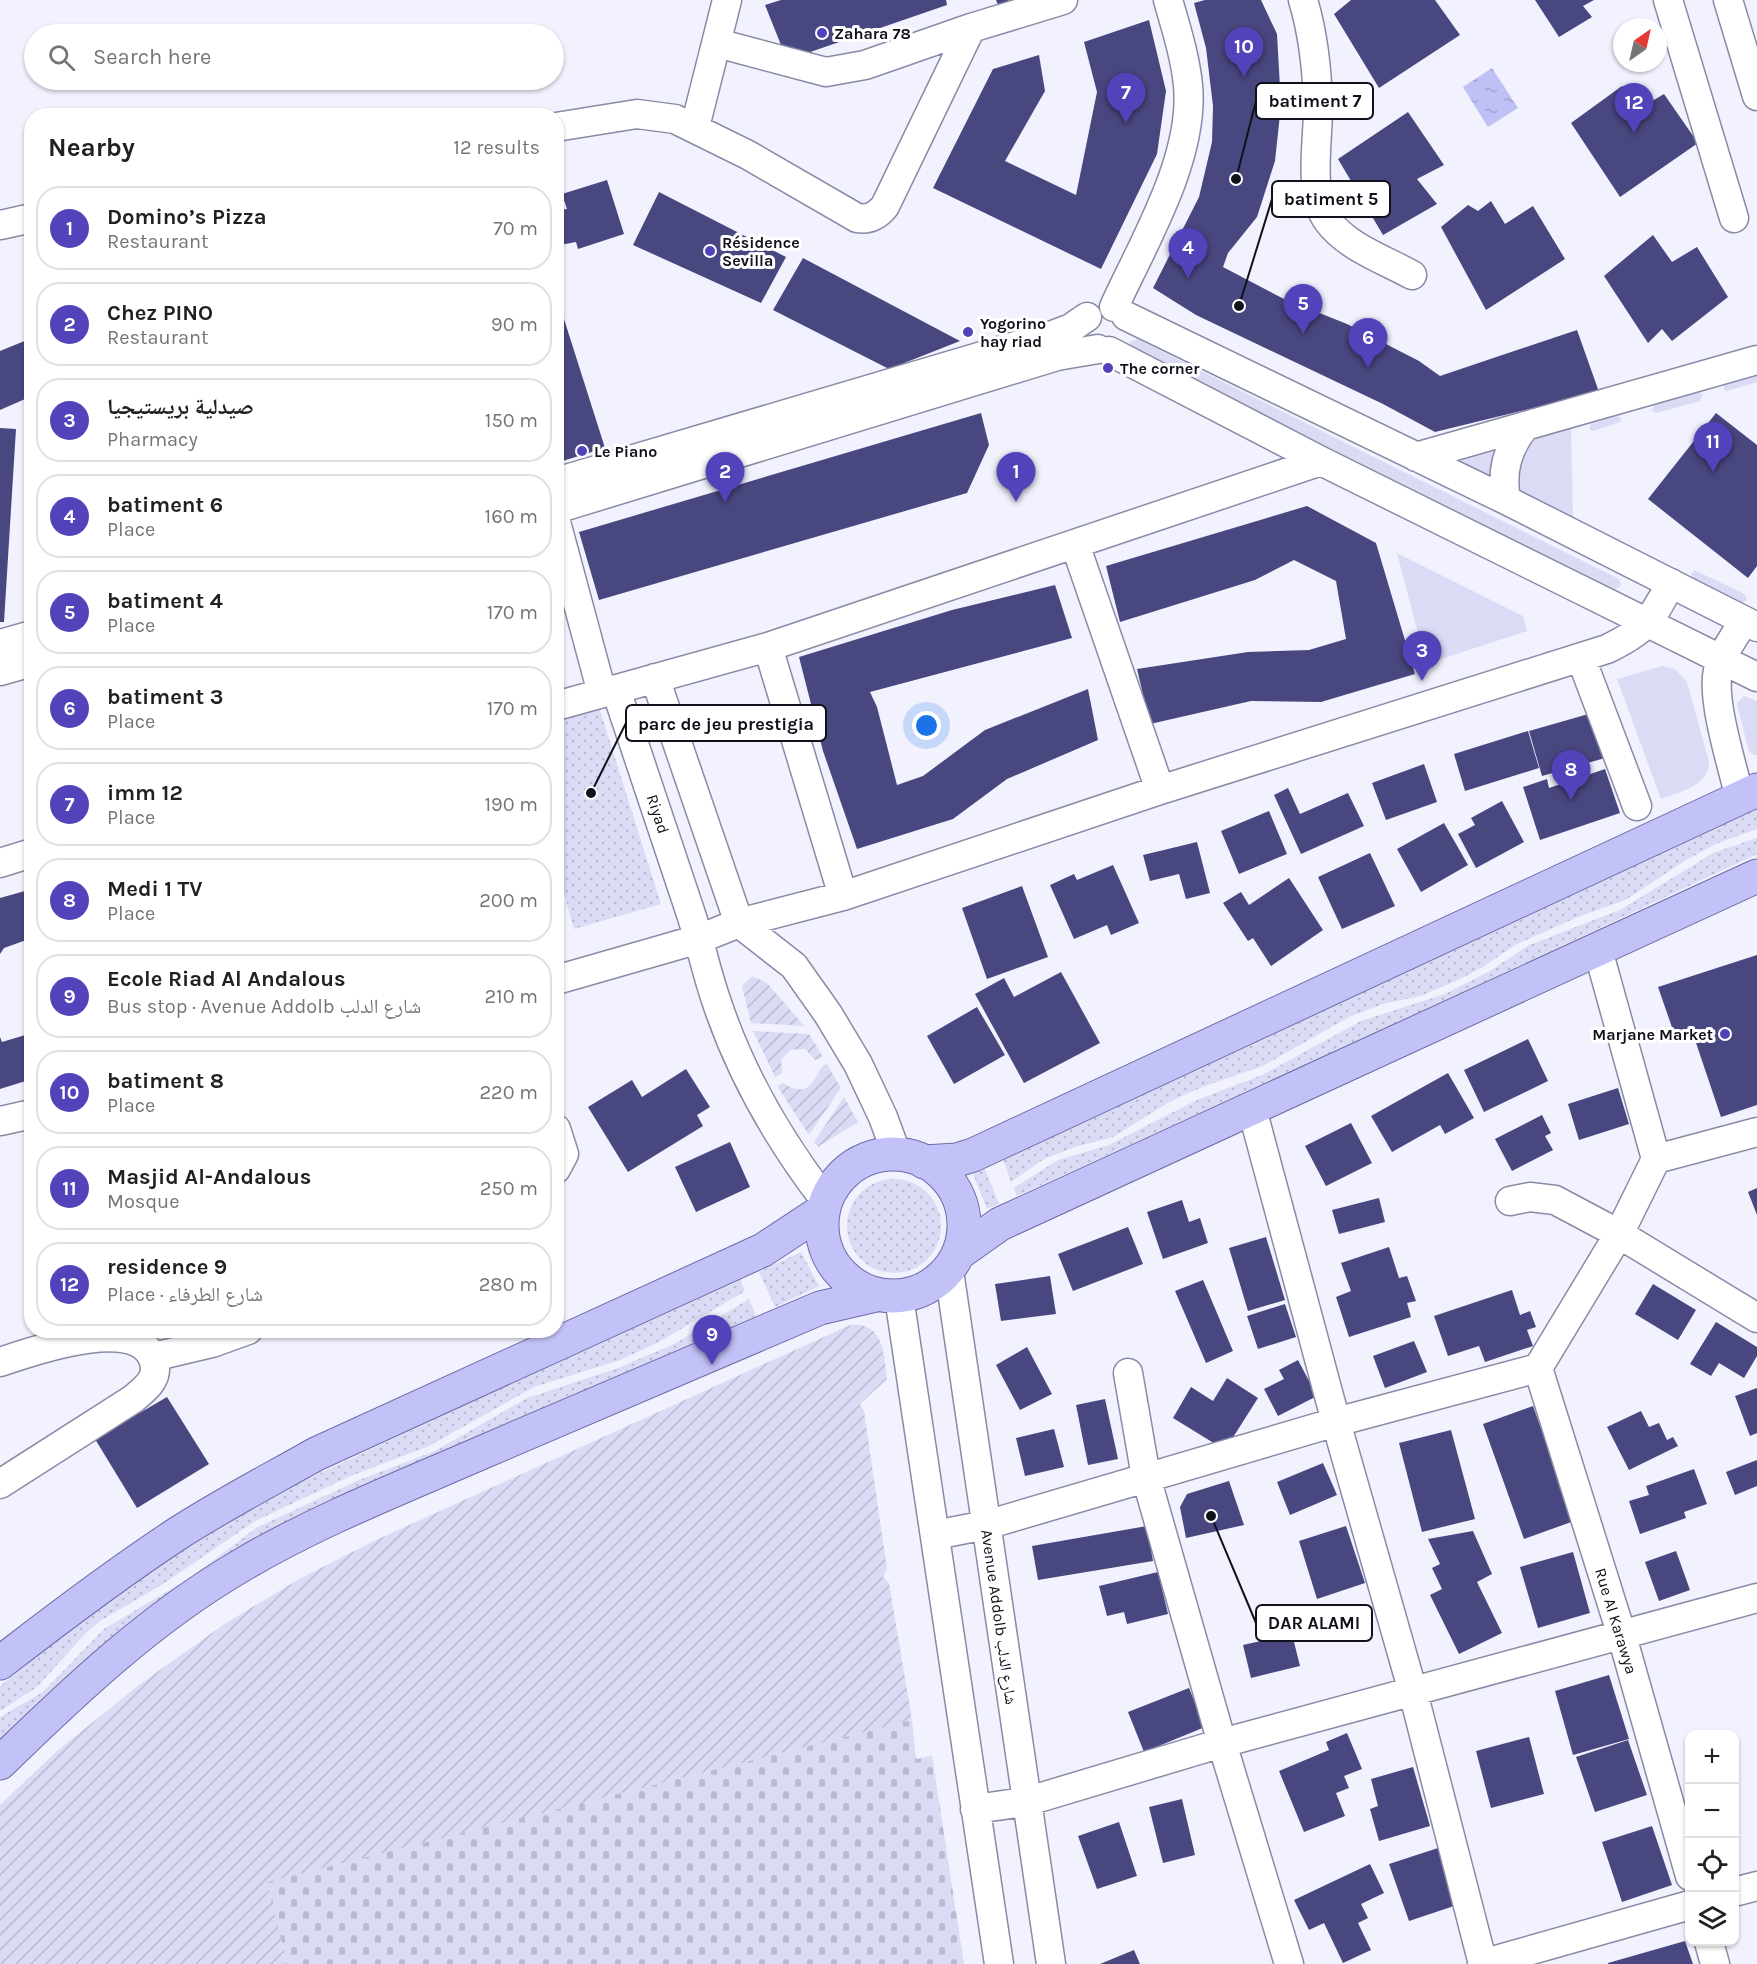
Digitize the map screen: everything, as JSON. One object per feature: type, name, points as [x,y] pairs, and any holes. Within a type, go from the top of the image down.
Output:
[{"type":"main road","points":[[888,1296],[844,1277],[833,1263],[821,1229],[824,1206],[834,1184],[846,1171],[861,1161],[879,1155],[957,1160],[973,1155],[1749,795]]},
{"type":"main road","points":[[0,1763],[77,1687],[142,1635],[196,1594],[262,1554],[446,1468],[820,1308],[926,1288],[1000,1224],[1757,876]]},
{"type":"main road","points":[[910,1158],[939,1171],[952,1184],[961,1200],[965,1217],[964,1235],[954,1262]]},
{"type":"main road","points":[[0,1664],[91,1592],[179,1533],[316,1454],[763,1250],[824,1206]]},
{"type":"street","points":[[695,127],[727,0]]},
{"type":"street","points":[[717,43],[826,72],[865,65],[975,18],[1063,0]]},
{"type":"street","points":[[564,507],[1057,356],[1103,350],[1125,342],[1129,334],[1120,312],[1170,184],[1183,141],[1188,87],[1182,48],[1168,0]]},
{"type":"street","points":[[1303,0],[1315,56],[1318,106],[1316,158],[1319,201],[1323,213],[1340,234],[1412,276]]},
{"type":"street","points":[[1668,0],[1734,218]]},
{"type":"street","points":[[1728,0],[1750,51],[1757,96]]},
{"type":"street","points":[[564,126],[644,114],[664,116],[695,127],[857,218],[866,220],[879,213],[885,206],[975,18]]},
{"type":"street","points":[[564,480],[1053,335],[1071,328],[1099,307],[1120,312],[1506,500],[1751,624],[1721,659],[1716,690],[1749,795]]},
{"type":"street","points":[[1087,317],[1084,332],[1087,339],[1103,350],[1757,677]]},
{"type":"street","points":[[1416,457],[1757,360]]},
{"type":"street","points":[[1506,500],[1503,484],[1506,460],[1515,439],[1525,426]]},
{"type":"street","points":[[564,704],[768,647],[1321,461]]},
{"type":"street","points":[[1075,544],[1160,790]]},
{"type":"street","name":"Riyad","points":[[564,548],[609,691],[699,939]]},
{"type":"street","points":[[564,973],[699,939],[739,923],[843,896],[1160,790],[1581,658],[1627,639],[1649,623],[1671,583]]},
{"type":"street","points":[[0,644],[24,637]]},
{"type":"street","points":[[768,647],[843,896]]},
{"type":"street","points":[[1581,658],[1636,806]]},
{"type":"street","points":[[0,671],[24,664]]},
{"type":"street","points":[[655,678],[739,923],[794,966],[828,1014],[858,1064],[883,1117],[910,1158]]},
{"type":"street","points":[[0,863],[24,856]]},
{"type":"street","points":[[699,939],[715,998],[737,1056],[764,1111],[824,1206]]},
{"type":"street","points":[[935,1535],[986,1525],[1336,1422],[1538,1368],[1619,1234],[1656,1159],[1598,950]]},
{"type":"street","points":[[1252,1109],[1336,1422],[1413,1692],[1482,1964],[1685,1906]]},
{"type":"street","points":[[0,1121],[24,1116]]},
{"type":"street","points":[[1656,1159],[1757,1132]]},
{"type":"street","points":[[1510,1201],[1530,1197],[1555,1200],[1619,1234],[1757,1318]]},
{"type":"street","name":"Avenue Addolb شارع الدلب","points":[[954,1262],[986,1525],[1025,1802],[1051,1964]]},
{"type":"street","points":[[888,1296],[935,1535],[999,1964]]},
{"type":"street","points":[[0,1362],[43,1348],[98,1338]]},
{"type":"street","points":[[0,1484],[133,1399],[151,1383],[156,1367],[153,1358],[135,1343],[109,1338]]},
{"type":"street","points":[[153,1358],[226,1338]]},
{"type":"street","name":"Rue Al Karawya","points":[[1538,1368],[1622,1636],[1685,1862]]},
{"type":"street","points":[[1128,1373],[1146,1477],[1221,1743],[1289,1964]]},
{"type":"street","points":[[975,1809],[1025,1802],[1221,1743],[1757,1598]]},
{"type":"street","points":[[1739,1891],[1757,1886]]},
{"type":"street","points":[[1710,1946],[1715,1964]]},
{"type":"green space","points":[[1137,339],[1619,579],[1621,586],[1615,589],[1131,350],[1130,342]]},
{"type":"green space","points":[[1757,375],[1757,382],[1727,391],[1723,389],[1725,384]]},
{"type":"green space","points":[[1698,392],[1703,394],[1700,401],[1656,413],[1652,411],[1654,404]]},
{"type":"green space","points":[[1617,416],[1621,418],[1620,422],[1593,431],[1589,429],[1591,424]]},
{"type":"green space","points":[[1571,427],[1573,519],[1519,494],[1512,458],[1525,442]]},
{"type":"green space","points":[[1497,445],[1491,477],[1449,456]]},
{"type":"green space","points":[[1397,553],[1523,616],[1527,631],[1426,664]]},
{"type":"green space","points":[[1694,570],[1745,594],[1747,600],[1741,603],[1694,579],[1691,575]]},
{"type":"green space","points":[[1662,666],[1675,669],[1687,682],[1709,762],[1708,770],[1699,782],[1684,791],[1661,799],[1617,679]]},
{"type":"green space","points":[[1744,696],[1757,701],[1757,755],[1749,752],[1738,708],[1737,703]]},
{"type":"green space","points":[[598,704],[661,904],[574,929],[564,894],[564,715]]},
{"type":"green space","points":[[1757,809],[1757,829],[1716,844],[1688,859],[1625,900],[1578,917],[1515,945],[1483,967],[1458,980],[1420,996],[1383,1004],[1349,1017],[1263,1066],[1202,1087],[1171,1101],[1113,1137],[1075,1147],[1044,1159],[1011,1182],[1003,1159]]},
{"type":"green space","points":[[1757,838],[1757,854],[1406,1019],[1017,1196],[1014,1188],[1058,1160],[1109,1145],[1197,1100],[1262,1075],[1361,1021],[1445,994],[1490,971],[1529,945],[1620,910],[1713,853]]},
{"type":"green space","points":[[752,976],[767,983],[804,1026],[751,1023],[742,986]]},
{"type":"green space","points":[[753,1031],[809,1034],[823,1057],[815,1060],[805,1049],[790,1050],[781,1060],[782,1073],[775,1077]]},
{"type":"green space","points":[[827,1064],[841,1088],[809,1135],[777,1086],[783,1083],[793,1088],[806,1088]]},
{"type":"green space","points":[[844,1097],[858,1122],[818,1147],[814,1142]]},
{"type":"green space","points":[[985,1169],[999,1204],[987,1209],[973,1174]]},
{"type":"green space","points":[[885,1179],[903,1179],[928,1192],[938,1208],[941,1226],[938,1244],[928,1260],[903,1273],[885,1273],[860,1260],[847,1235],[847,1217],[860,1192]]},
{"type":"green space","points":[[801,1252],[819,1286],[775,1307],[759,1272]]},
{"type":"green space","points":[[740,1280],[745,1291],[659,1342],[620,1360],[534,1387],[429,1446],[353,1475],[255,1521],[163,1584],[100,1621],[85,1634],[37,1687],[0,1711],[0,1686],[34,1658],[141,1579],[253,1508],[334,1466]]},
{"type":"green space","points":[[749,1299],[756,1316],[409,1472],[0,1741],[0,1717],[43,1692],[104,1629],[190,1578],[256,1528],[359,1480],[435,1451],[527,1398],[618,1368],[676,1343]]},
{"type":"green space","points":[[850,1325],[861,1325],[876,1334],[885,1360],[887,1379],[860,1404],[864,1411],[887,1569],[883,1577],[889,1583],[912,1720],[267,1882],[287,1964],[0,1964],[0,1805],[57,1751],[139,1685],[226,1623],[301,1578],[374,1541]]},
{"type":"green space","points":[[912,1720],[916,1759],[932,1756],[964,1964],[287,1964],[266,1882]]},
{"type":"water","points":[[1492,68],[1518,108],[1488,127],[1463,87]]},
{"type":"building","name":"Zahara 78","points":[[781,0],[946,0],[947,5],[787,60],[765,5]]},
{"type":"building","points":[[996,0],[1010,0],[998,5]]},
{"type":"building","points":[[1205,0],[1261,0],[1277,34],[1281,105],[1275,161],[1257,217],[1228,253],[1223,267],[1282,298],[1347,324],[1419,361],[1440,376],[1577,330],[1599,392],[1435,432],[1383,404],[1196,315],[1153,288],[1199,197],[1212,142],[1213,106],[1206,48],[1194,3]]},
{"type":"building","points":[[1351,0],[1435,0],[1460,35],[1379,88],[1334,14]]},
{"type":"building","points":[[1535,0],[1594,0],[1583,6],[1592,17],[1559,37]]},
{"type":"building","points":[[1149,20],[1166,91],[1157,154],[1101,269],[933,188],[993,69],[1039,55],[1045,91],[1005,161],[1076,195],[1097,92],[1084,42]]},
{"type":"building","points":[[1622,86],[1637,110],[1664,94],[1698,143],[1620,197],[1571,123]]},
{"type":"building","points":[[1408,112],[1444,165],[1417,179],[1437,204],[1383,235],[1338,159]]},
{"type":"building","points":[[607,180],[624,234],[578,249],[576,242],[564,244],[564,209],[567,209],[564,193]]},
{"type":"building","name":"Résidence Sevilla","points":[[659,192],[786,257],[761,303],[633,245]]},
{"type":"building","points":[[1491,201],[1505,224],[1533,206],[1565,259],[1486,310],[1441,227],[1468,205],[1478,211]]},
{"type":"building","points":[[1653,235],[1672,262],[1697,247],[1728,297],[1672,341],[1662,329],[1648,343],[1604,276]]},
{"type":"building","points":[[803,258],[960,341],[889,369],[773,310]]},
{"type":"building","points":[[564,319],[605,448],[564,461]]},
{"type":"building","points":[[24,341],[24,400],[0,410],[0,351]]},
{"type":"building","points":[[981,413],[989,445],[967,493],[599,600],[579,532]]},
{"type":"building","points":[[1716,413],[1757,445],[1757,566],[1748,578],[1648,499]]},
{"type":"building","points":[[0,428],[16,429],[4,622],[0,622]]},
{"type":"building","points":[[1307,506],[1376,543],[1415,674],[1321,702],[1251,701],[1150,724],[1137,669],[1248,652],[1309,650],[1346,639],[1336,581],[1294,560],[1255,580],[1120,622],[1106,566]]},
{"type":"building","points":[[1055,585],[1072,638],[870,692],[877,707],[897,785],[923,776],[985,730],[1088,689],[1098,740],[1007,779],[953,819],[857,849],[823,751],[799,657],[952,610]]},
{"type":"building","points":[[1592,713],[1605,758],[1542,776],[1529,731]]},
{"type":"building","points":[[1528,731],[1539,768],[1465,791],[1454,754]]},
{"type":"building","points":[[1424,764],[1437,802],[1386,820],[1372,783]]},
{"type":"building","points":[[1605,769],[1620,813],[1540,840],[1523,787],[1547,779],[1549,788]]},
{"type":"building","points":[[1288,788],[1300,814],[1348,793],[1364,826],[1301,854],[1274,795]]},
{"type":"building","points":[[1502,801],[1524,842],[1476,868],[1458,834],[1475,825],[1471,818]]},
{"type":"building","points":[[1269,811],[1287,854],[1239,874],[1221,831]]},
{"type":"building","points":[[1444,823],[1468,865],[1421,892],[1397,849]]},
{"type":"building","points":[[1197,842],[1210,893],[1186,899],[1179,874],[1150,881],[1143,855]]},
{"type":"building","points":[[1370,853],[1395,906],[1342,929],[1318,877]]},
{"type":"building","points":[[1113,865],[1139,923],[1111,935],[1107,925],[1074,939],[1050,885],[1074,874],[1077,880]]},
{"type":"building","points":[[1289,878],[1323,930],[1271,966],[1253,938],[1248,941],[1223,903],[1241,892],[1249,905]]},
{"type":"building","points":[[1022,886],[1048,957],[987,979],[962,908]]},
{"type":"building","points":[[24,891],[24,941],[4,948],[0,954],[0,898]]},
{"type":"building","name":"Marjane Market","points":[[1757,955],[1757,1105],[1721,1117],[1692,1031],[1675,1036],[1658,987]]},
{"type":"building","points":[[1061,972],[1100,1043],[1024,1083],[975,994],[1004,978],[1014,997]]},
{"type":"building","points":[[977,1007],[1005,1055],[954,1084],[927,1036]]},
{"type":"building","points":[[24,1035],[24,1082],[0,1089],[0,1037],[2,1042]]},
{"type":"building","points":[[1528,1039],[1548,1081],[1484,1112],[1464,1070]]},
{"type":"building","points":[[686,1069],[710,1107],[697,1115],[703,1126],[628,1172],[588,1107],[632,1080],[642,1097]]},
{"type":"building","points":[[1448,1073],[1474,1118],[1445,1134],[1440,1125],[1392,1152],[1371,1116]]},
{"type":"building","points":[[1618,1088],[1629,1124],[1579,1140],[1568,1104]]},
{"type":"building","points":[[1542,1115],[1551,1133],[1545,1136],[1553,1150],[1512,1171],[1495,1139]]},
{"type":"building","points":[[1351,1123],[1372,1163],[1326,1186],[1305,1146]]},
{"type":"building","points":[[730,1142],[750,1187],[696,1212],[675,1167]]},
{"type":"building","points":[[1757,1188],[1757,1215],[1748,1192]]},
{"type":"building","points":[[1379,1198],[1385,1222],[1339,1234],[1332,1210]]},
{"type":"building","points":[[1182,1200],[1189,1222],[1200,1218],[1208,1243],[1163,1259],[1147,1212]]},
{"type":"building","points":[[1128,1227],[1143,1264],[1073,1291],[1058,1254]]},
{"type":"building","points":[[1266,1237],[1285,1300],[1248,1311],[1229,1248]]},
{"type":"building","points":[[1389,1247],[1399,1278],[1407,1276],[1416,1301],[1407,1303],[1411,1317],[1349,1337],[1336,1297],[1351,1291],[1341,1263]]},
{"type":"building","points":[[1050,1276],[1056,1314],[1001,1321],[995,1284]]},
{"type":"building","points":[[1203,1280],[1233,1351],[1206,1363],[1175,1291]]},
{"type":"building","points":[[1653,1284],[1696,1310],[1678,1340],[1635,1314]]},
{"type":"building","points":[[1512,1290],[1520,1315],[1530,1311],[1536,1327],[1527,1330],[1533,1346],[1485,1362],[1479,1346],[1448,1356],[1434,1316]]},
{"type":"building","points":[[1285,1304],[1296,1337],[1258,1349],[1247,1316]]},
{"type":"building","points":[[1716,1322],[1757,1347],[1757,1356],[1744,1378],[1719,1363],[1711,1376],[1690,1364]]},
{"type":"building","points":[[1414,1341],[1427,1372],[1385,1388],[1373,1356]]},
{"type":"building","points":[[1027,1347],[1052,1394],[1020,1410],[996,1365]]},
{"type":"building","points":[[1298,1360],[1317,1396],[1278,1416],[1264,1389],[1284,1379],[1279,1370]]},
{"type":"building","points":[[1227,1378],[1258,1398],[1225,1450],[1173,1418],[1191,1387],[1213,1401]]},
{"type":"building","points":[[1757,1388],[1757,1433],[1750,1436],[1735,1396]]},
{"type":"building","points":[[167,1397],[209,1464],[137,1508],[95,1439]]},
{"type":"building","points":[[1105,1399],[1118,1459],[1088,1465],[1076,1405]]},
{"type":"building","points":[[1533,1406],[1574,1521],[1524,1539],[1483,1424]]},
{"type":"building","points":[[1641,1411],[1649,1427],[1659,1423],[1667,1440],[1673,1437],[1678,1446],[1629,1470],[1607,1427]]},
{"type":"building","points":[[1054,1429],[1064,1467],[1025,1476],[1016,1438]]},
{"type":"building","points":[[1451,1430],[1475,1519],[1422,1532],[1399,1443]]},
{"type":"building","points":[[1757,1460],[1757,1486],[1735,1495],[1726,1472]]},
{"type":"building","points":[[1323,1463],[1337,1495],[1290,1515],[1277,1482]]},
{"type":"building","points":[[1694,1469],[1707,1504],[1684,1512],[1686,1518],[1640,1534],[1629,1501],[1649,1495],[1646,1486]]},
{"type":"building","points":[[1229,1481],[1244,1525],[1186,1538],[1180,1507],[1187,1494]]},
{"type":"building","points":[[1147,1526],[1153,1561],[1038,1580],[1032,1546]]},
{"type":"building","points":[[1346,1526],[1365,1583],[1317,1599],[1299,1541]]},
{"type":"building","points":[[1473,1531],[1492,1574],[1477,1582],[1502,1633],[1459,1654],[1430,1595],[1442,1589],[1432,1568],[1440,1564],[1428,1539]]},
{"type":"building","points":[[1676,1551],[1690,1590],[1659,1601],[1645,1562]]},
{"type":"building","points":[[1573,1552],[1590,1613],[1538,1628],[1520,1567]]},
{"type":"building","points":[[1158,1572],[1168,1614],[1127,1624],[1124,1612],[1107,1616],[1099,1586]]},
{"type":"building","points":[[1292,1634],[1300,1666],[1251,1678],[1243,1645]]},
{"type":"building","points":[[1609,1675],[1629,1739],[1573,1755],[1555,1691]]},
{"type":"building","points":[[1189,1688],[1205,1727],[1144,1752],[1128,1712]]},
{"type":"building","points":[[1347,1733],[1362,1769],[1344,1776],[1349,1788],[1336,1793],[1345,1816],[1304,1832],[1279,1771],[1329,1750],[1326,1742]]},
{"type":"building","points":[[1529,1737],[1544,1794],[1491,1808],[1476,1751]]},
{"type":"building","points":[[1628,1740],[1647,1795],[1595,1812],[1576,1757]]},
{"type":"building","points":[[1413,1767],[1430,1826],[1379,1841],[1370,1809],[1378,1806],[1371,1779]]},
{"type":"building","points":[[1182,1799],[1195,1855],[1163,1863],[1149,1807]]},
{"type":"building","points":[[1119,1822],[1137,1876],[1097,1889],[1078,1836]]},
{"type":"building","points":[[1652,1826],[1672,1885],[1622,1902],[1602,1842]]},
{"type":"building","points":[[1438,1848],[1457,1905],[1409,1921],[1389,1864]]},
{"type":"building","points":[[1370,1864],[1384,1893],[1361,1904],[1368,1918],[1358,1923],[1371,1950],[1343,1963],[1324,1923],[1309,1930],[1294,1900]]},
{"type":"building","points":[[1685,1941],[1693,1964],[1608,1964]]},
{"type":"building","points":[[1134,1950],[1140,1964],[1100,1964]]},
{"type":"place","name":"Zahara 78","points":[[822,33]]},
{"type":"place","name":"batiment 8","points":[[1244,77]]},
{"type":"place","name":"imm 12","points":[[1126,123]]},
{"type":"place","name":"residence 9","points":[[1634,133]]},
{"type":"place","name":"batiment 7","points":[[1236,179]]},
{"type":"place","name":"Résidence Sevilla","points":[[710,251]]},
{"type":"place","name":"batiment 6","points":[[1188,278]]},
{"type":"place","name":"batiment 5","points":[[1239,306]]},
{"type":"place","name":"Yogorino hay riad","points":[[968,332]]},
{"type":"place","name":"batiment 4","points":[[1303,334]]},
{"type":"place","name":"The corner","points":[[1108,368]]},
{"type":"place","name":"batiment 3","points":[[1368,368]]},
{"type":"place","name":"Le Piano","points":[[582,451]]},
{"type":"place","name":"Masjid Al-Andalous","points":[[1713,472]]},
{"type":"place","name":"Chez PINO","points":[[725,502]]},
{"type":"place","name":"Domino’s Pizza","points":[[1016,502]]},
{"type":"place","name":"صيدلية بريستيجيا","points":[[1422,681]]},
{"type":"place","name":"parc de jeu prestigia","points":[[591,793]]},
{"type":"place","name":"Medi 1 TV","points":[[1571,800]]},
{"type":"place","name":"Marjane Market","points":[[1725,1034]]},
{"type":"place","name":"Ecole Riad Al Andalous","points":[[712,1365]]},
{"type":"place","name":"DAR ALAMI","points":[[1211,1516]]}]
